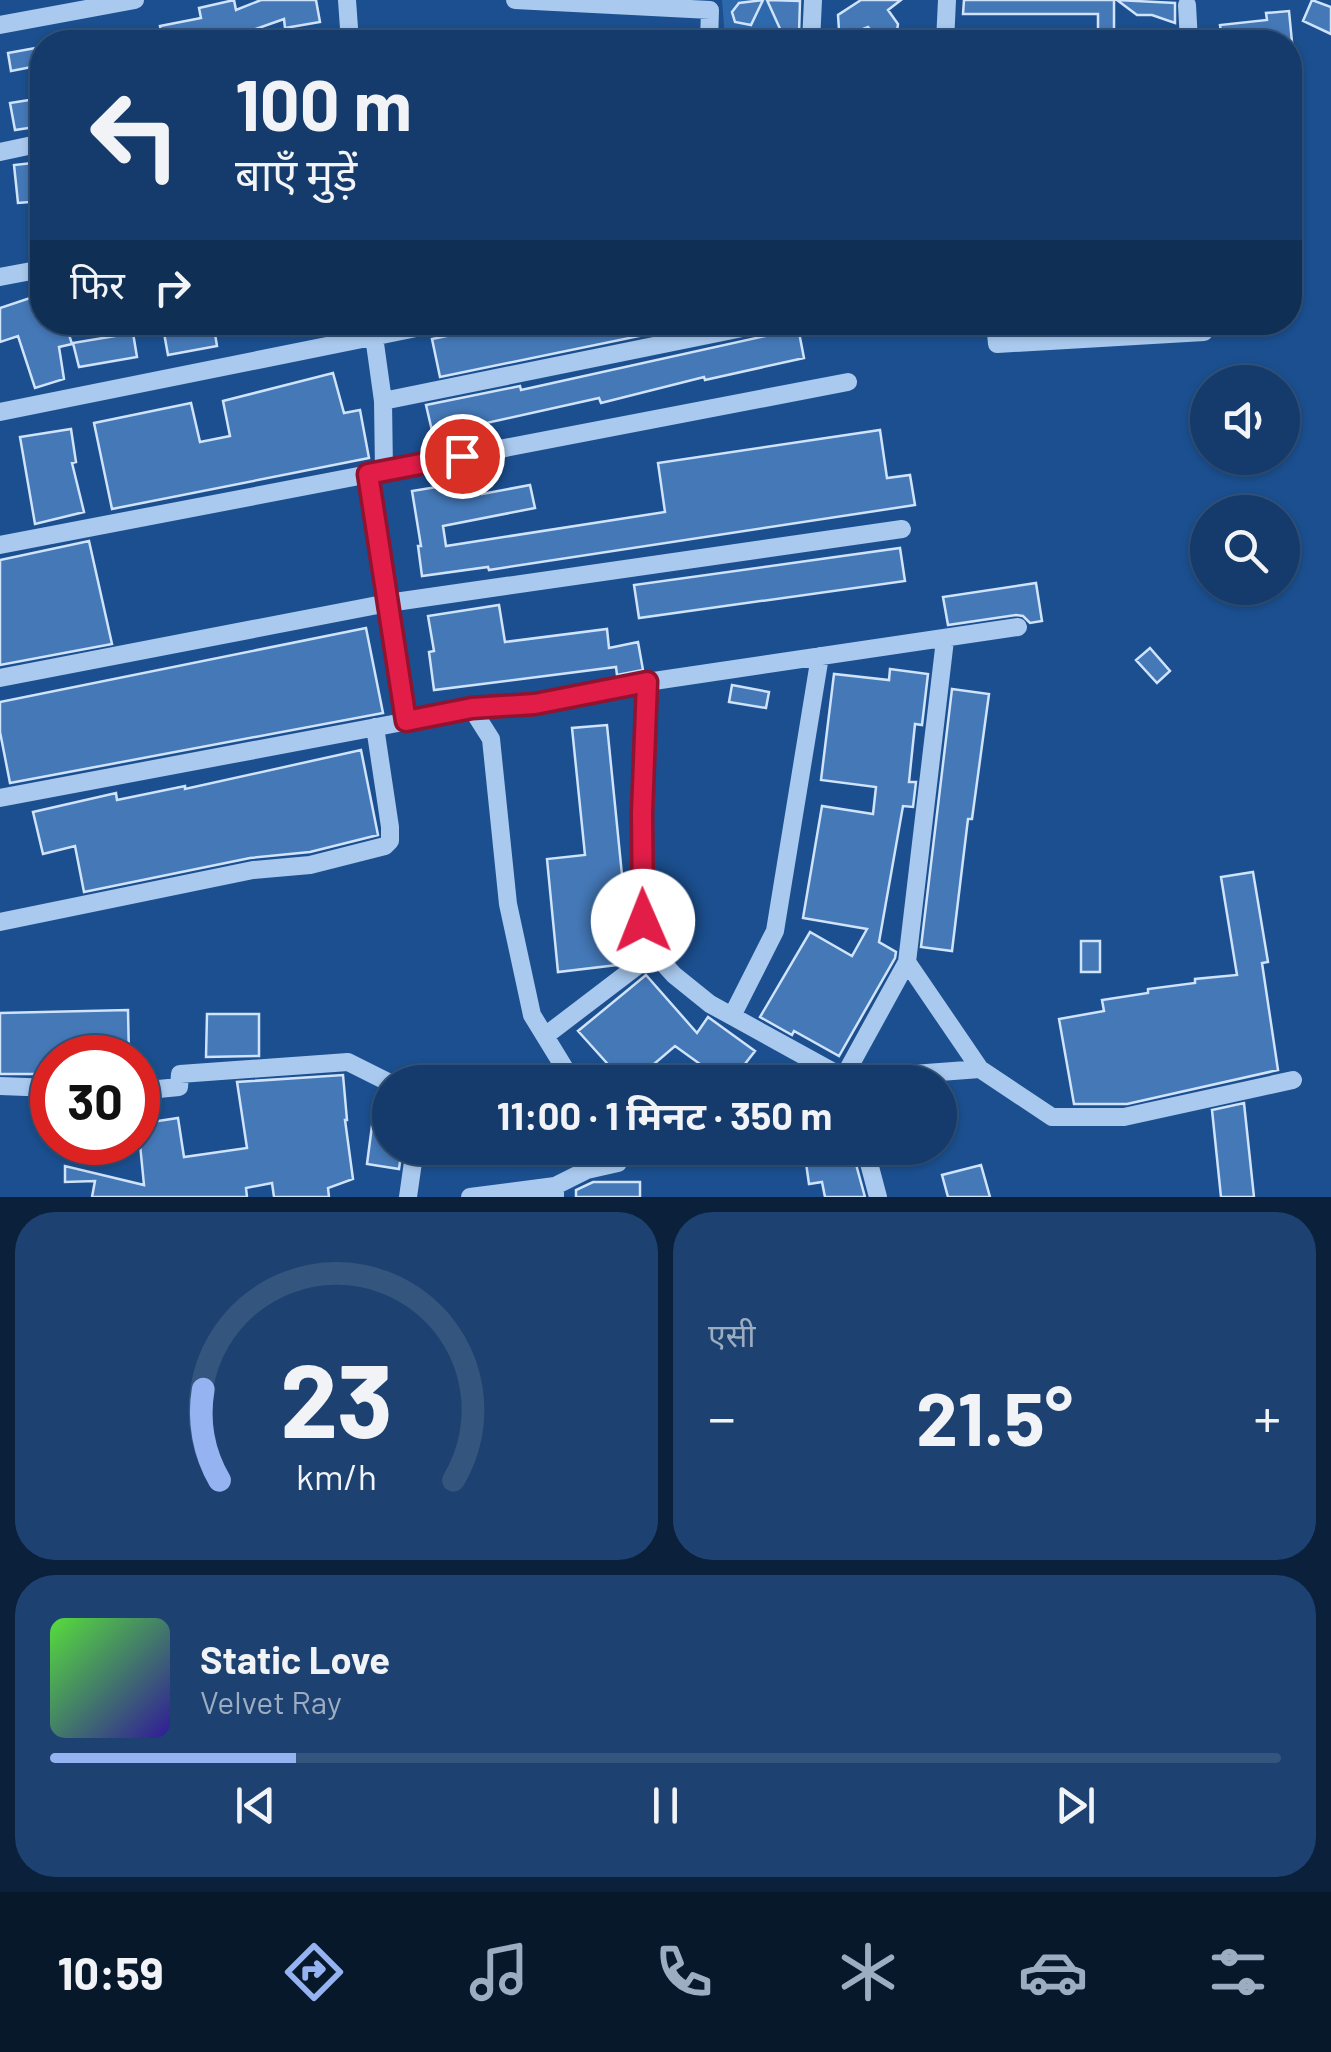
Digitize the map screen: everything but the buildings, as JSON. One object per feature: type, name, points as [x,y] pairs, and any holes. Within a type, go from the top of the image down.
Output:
[{"type":"street","points":[[0,25],[134,0]]},
{"type":"street","points":[[346,0],[349,30]]},
{"type":"street","points":[[515,0],[710,10],[709,30]]},
{"type":"street","points":[[811,30],[813,0]]},
{"type":"street","points":[[946,30],[947,0]]},
{"type":"street","points":[[1187,5],[1188,30]]},
{"type":"street","points":[[0,152],[30,146]]},
{"type":"street","points":[[0,277],[30,271]]},
{"type":"street","points":[[0,412],[346,335]]},
{"type":"street","points":[[374,335],[383,401],[376,473],[388,602],[406,721]]},
{"type":"street","points":[[383,401],[708,335]]},
{"type":"street","points":[[996,335],[997,344],[1152,335]]},
{"type":"street","points":[[0,546],[848,382]]},
{"type":"street","points":[[0,678],[388,602],[902,528]]},
{"type":"street","points":[[0,798],[472,708],[535,704],[647,682],[1018,627]]},
{"type":"street","points":[[851,1065],[908,962],[945,640]]},
{"type":"street","points":[[732,1016],[775,931],[820,656]]},
{"type":"street","points":[[647,682],[643,921],[654,954],[698,994],[817,1065]]},
{"type":"street","points":[[472,708],[491,739],[508,904],[532,1015],[563,1065]]},
{"type":"street","points":[[0,922],[253,870],[310,865],[386,846],[390,842],[390,827],[374,727]]},
{"type":"street","points":[[545,1036],[654,954]]},
{"type":"street","points":[[908,962],[980,1069],[1052,1116],[1124,1117],[1293,1080]]},
{"type":"street","points":[[160,1089],[178,1088],[180,1074],[320,1062],[348,1062],[372,1074]]},
{"type":"street","points":[[957,1071],[980,1069]]},
{"type":"street","points":[[0,1086],[30,1087]]},
{"type":"street","points":[[408,1197],[413,1165]]},
{"type":"street","points":[[470,1197],[555,1192],[588,1170],[607,1165]]},
{"type":"street","points":[[870,1165],[878,1197]]},
{"type":"shaded area","points":[[722,0],[797,0],[798,30],[724,30]]},
{"type":"route","points":[[462,456],[368,474],[406,721],[472,708],[535,704],[647,682],[643,921]]}]
